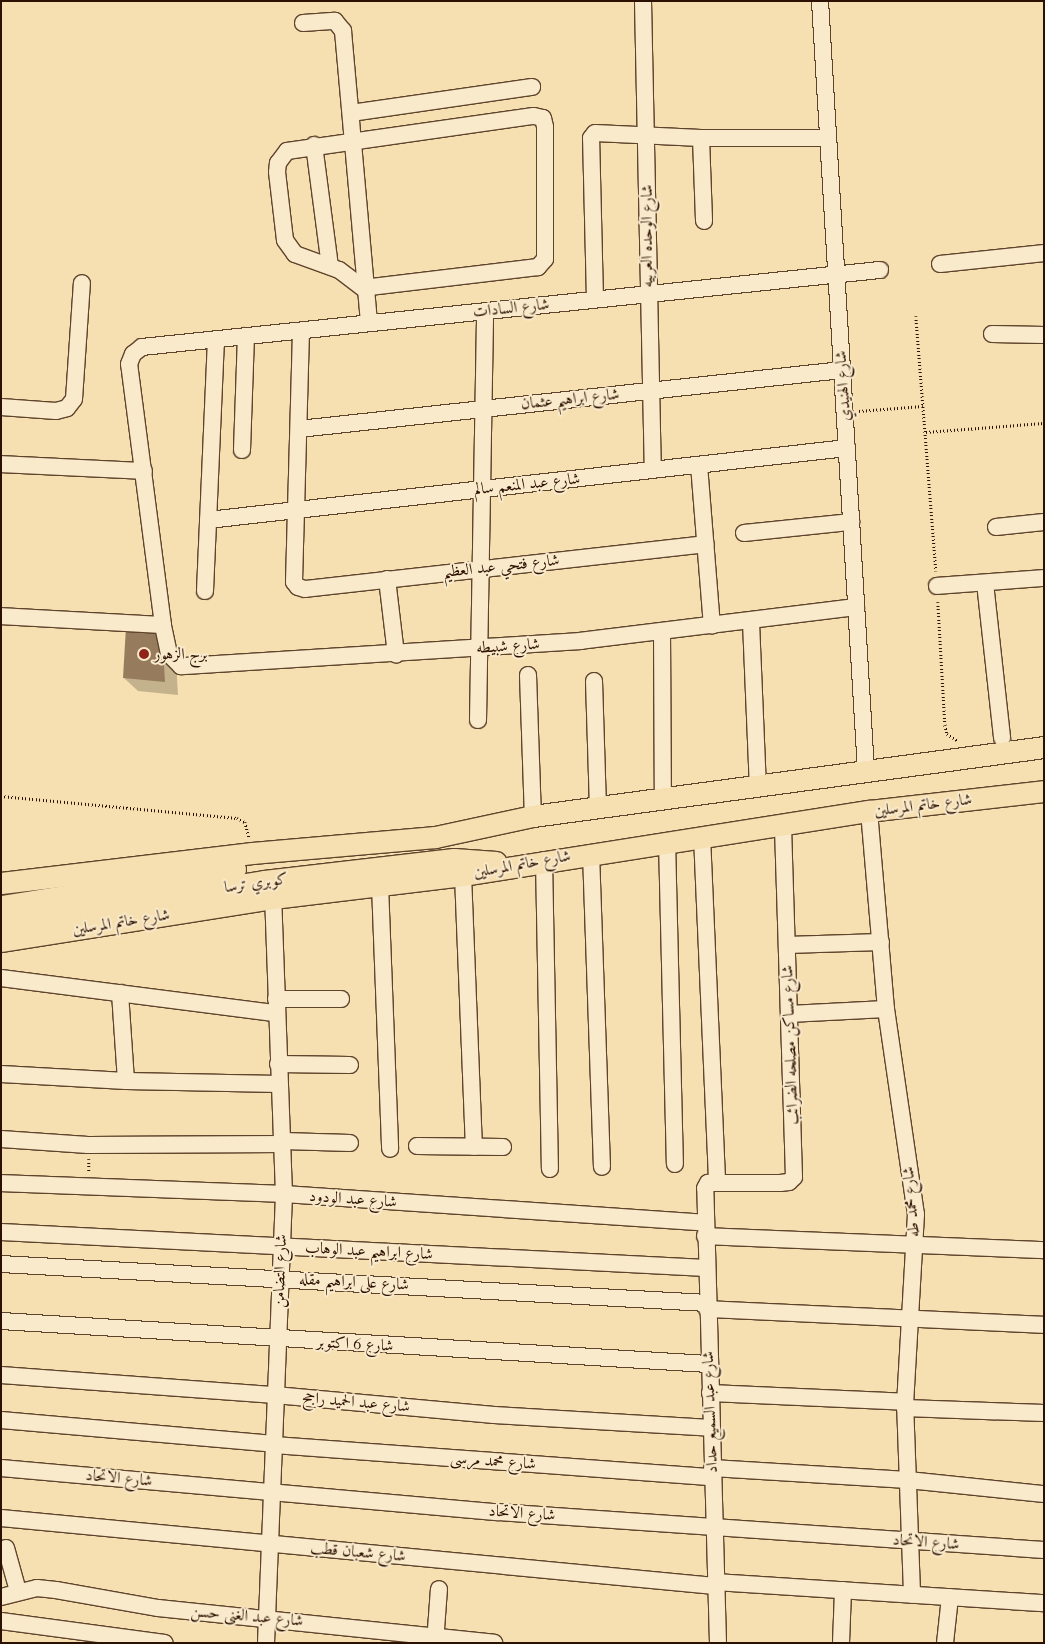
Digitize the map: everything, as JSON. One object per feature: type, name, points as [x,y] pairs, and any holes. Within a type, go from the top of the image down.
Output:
[{"type":"main road","points":[[1,884],[252,853],[435,837],[533,816],[1044,747]]},
{"type":"main road","name":"شارع خاتم المرسلين","points":[[1,941],[273,898],[463,875],[544,860],[869,811],[1044,791]]},
{"type":"main road","name":"كوبري ترسا","points":[[1,906],[435,837]]},
{"type":"main road","name":"كوبري ترسا","points":[[1,924],[264,881],[454,859],[483,860],[511,866]]},
{"type":"street","name":"شارع الوحده العربيه","points":[[643,1],[647,136],[647,294],[653,470]]},
{"type":"street","name":"شارع الهنيدي","points":[[820,1],[866,771]]},
{"type":"street","points":[[303,23],[335,21],[342,27],[370,323]]},
{"type":"street","points":[[351,113],[532,87]]},
{"type":"street","points":[[534,116],[545,122],[545,254],[542,264],[533,268],[366,288],[330,266],[296,254],[283,233],[278,163],[287,151],[314,145],[354,140],[534,116]]},
{"type":"street","points":[[595,299],[591,138],[595,133],[700,138],[828,138]]},
{"type":"street","points":[[700,138],[704,220]]},
{"type":"street","points":[[314,145],[330,266]]},
{"type":"street","points":[[940,264],[1044,253]]},
{"type":"street","name":"شارع السادات","points":[[144,471],[129,364],[133,354],[142,347],[880,270]]},
{"type":"street","points":[[1,407],[56,411],[67,408],[74,399],[82,283]]},
{"type":"street","points":[[478,720],[484,489],[485,311]]},
{"type":"street","points":[[297,510],[300,331]]},
{"type":"street","points":[[992,334],[1044,335]]},
{"type":"street","points":[[242,450],[246,336]]},
{"type":"street","points":[[204,591],[216,339]]},
{"type":"street","name":"شارع ابراهيم عثمان","points":[[299,429],[842,370]]},
{"type":"street","name":"شارع عبد المنعم سالم","points":[[208,520],[847,448]]},
{"type":"street","points":[[1,464],[144,471],[163,626],[1,616]]},
{"type":"street","points":[[699,465],[712,625]]},
{"type":"street","name":"شارع فتحي عبد العظيم","points":[[297,510],[294,582],[298,587],[305,589],[705,544]]},
{"type":"street","points":[[744,533],[852,522]]},
{"type":"street","points":[[996,527],[1044,522]]},
{"type":"street","points":[[937,586],[1044,578]]},
{"type":"street","points":[[387,579],[396,654]]},
{"type":"street","points":[[985,583],[1002,738]]},
{"type":"street","name":"شارع شبيطه","points":[[163,626],[172,660],[186,667],[480,648],[751,622],[856,607]]},
{"type":"street","points":[[751,622],[758,786]]},
{"type":"street","points":[[662,631],[663,798]]},
{"type":"street","points":[[528,675],[533,816]]},
{"type":"street","points":[[594,682],[598,807]]},
{"type":"street","name":"شارع محمد طه","points":[[869,811],[886,1009],[916,1214],[908,1318],[905,1405],[912,1595]]},
{"type":"street","name":"شارع مساكن مصلحه الضرائب","points":[[712,1183],[780,1183],[789,1182],[794,1178],[784,824]]},
{"type":"street","name":"شارع عبد السميع حداد","points":[[702,836],[712,1183],[705,1188],[705,1229],[718,1643]]},
{"type":"street","points":[[667,841],[675,1164]]},
{"type":"street","points":[[591,853],[602,1167]]},
{"type":"street","points":[[544,860],[550,1169]]},
{"type":"street","points":[[463,875],[474,1147]]},
{"type":"street","points":[[380,885],[390,1150]]},
{"type":"street","name":"شارع التضامن","points":[[266,1643],[284,1194],[284,1143],[278,1064],[273,898]]},
{"type":"street","points":[[787,946],[881,942]]},
{"type":"street","points":[[1,978],[120,993],[276,1006],[341,999]]},
{"type":"street","points":[[120,993],[126,1081]]},
{"type":"street","points":[[789,1014],[886,1009]]},
{"type":"street","points":[[278,1064],[350,1065]]},
{"type":"street","points":[[1,1074],[126,1081],[279,1084]]},
{"type":"street","points":[[1,1139],[88,1145],[350,1143]]},
{"type":"street","points":[[418,1146],[503,1147]]},
{"type":"street","name":"شارع عبد الودود","points":[[1,1183],[284,1194],[705,1229],[1044,1250]]},
{"type":"street","name":"شارع ابراهيم عبد الوهاب","points":[[1,1232],[706,1268]]},
{"type":"street","name":"شارع على ابراهيم مقله","points":[[1,1264],[280,1278],[707,1306],[1044,1324]]},
{"type":"street","name":"شارع 6 اكتوبر","points":[[1,1321],[277,1340],[709,1364]]},
{"type":"street","name":"شارع عبد الحميد راجح","points":[[1,1375],[275,1394],[494,1415],[710,1428]]},
{"type":"street","points":[[710,1393],[1044,1413]]},
{"type":"street","name":"شارع محمد مرسى","points":[[1,1420],[274,1445],[712,1472],[908,1480],[1044,1494]]},
{"type":"street","name":"شارع الاتحاد","points":[[1,1468],[272,1490],[498,1512],[714,1525],[911,1542],[1044,1550]]},
{"type":"street","name":"شارع شعبان قطب","points":[[1,1518],[715,1584],[1044,1603]]},
{"type":"street","points":[[6,1548],[18,1591]]},
{"type":"street","points":[[435,1640],[439,1589]]},
{"type":"street","name":"شارع عبد الغنى حسن","points":[[1,1597],[18,1591],[56,1590],[158,1608],[268,1617],[435,1640],[494,1643]]},
{"type":"street","points":[[841,1643],[843,1590]]},
{"type":"street","points":[[946,1643],[950,1597]]},
{"type":"street","points":[[1,1621],[165,1643]]},
{"type":"path","points":[[916,316],[947,734],[965,740]]},
{"type":"path","points":[[845,412],[923,406]]},
{"type":"path","points":[[926,432],[1044,423]]},
{"type":"path","points":[[1,796],[237,818],[247,826],[252,853]]},
{"type":"path","points":[[88,1145],[90,1186]]},
{"type":"building","name":"برج الزهور","points":[[126,627],[162,630],[165,682],[123,678]]},
{"type":"place","name":"برج الزهور","points":[[144,654]]}]
